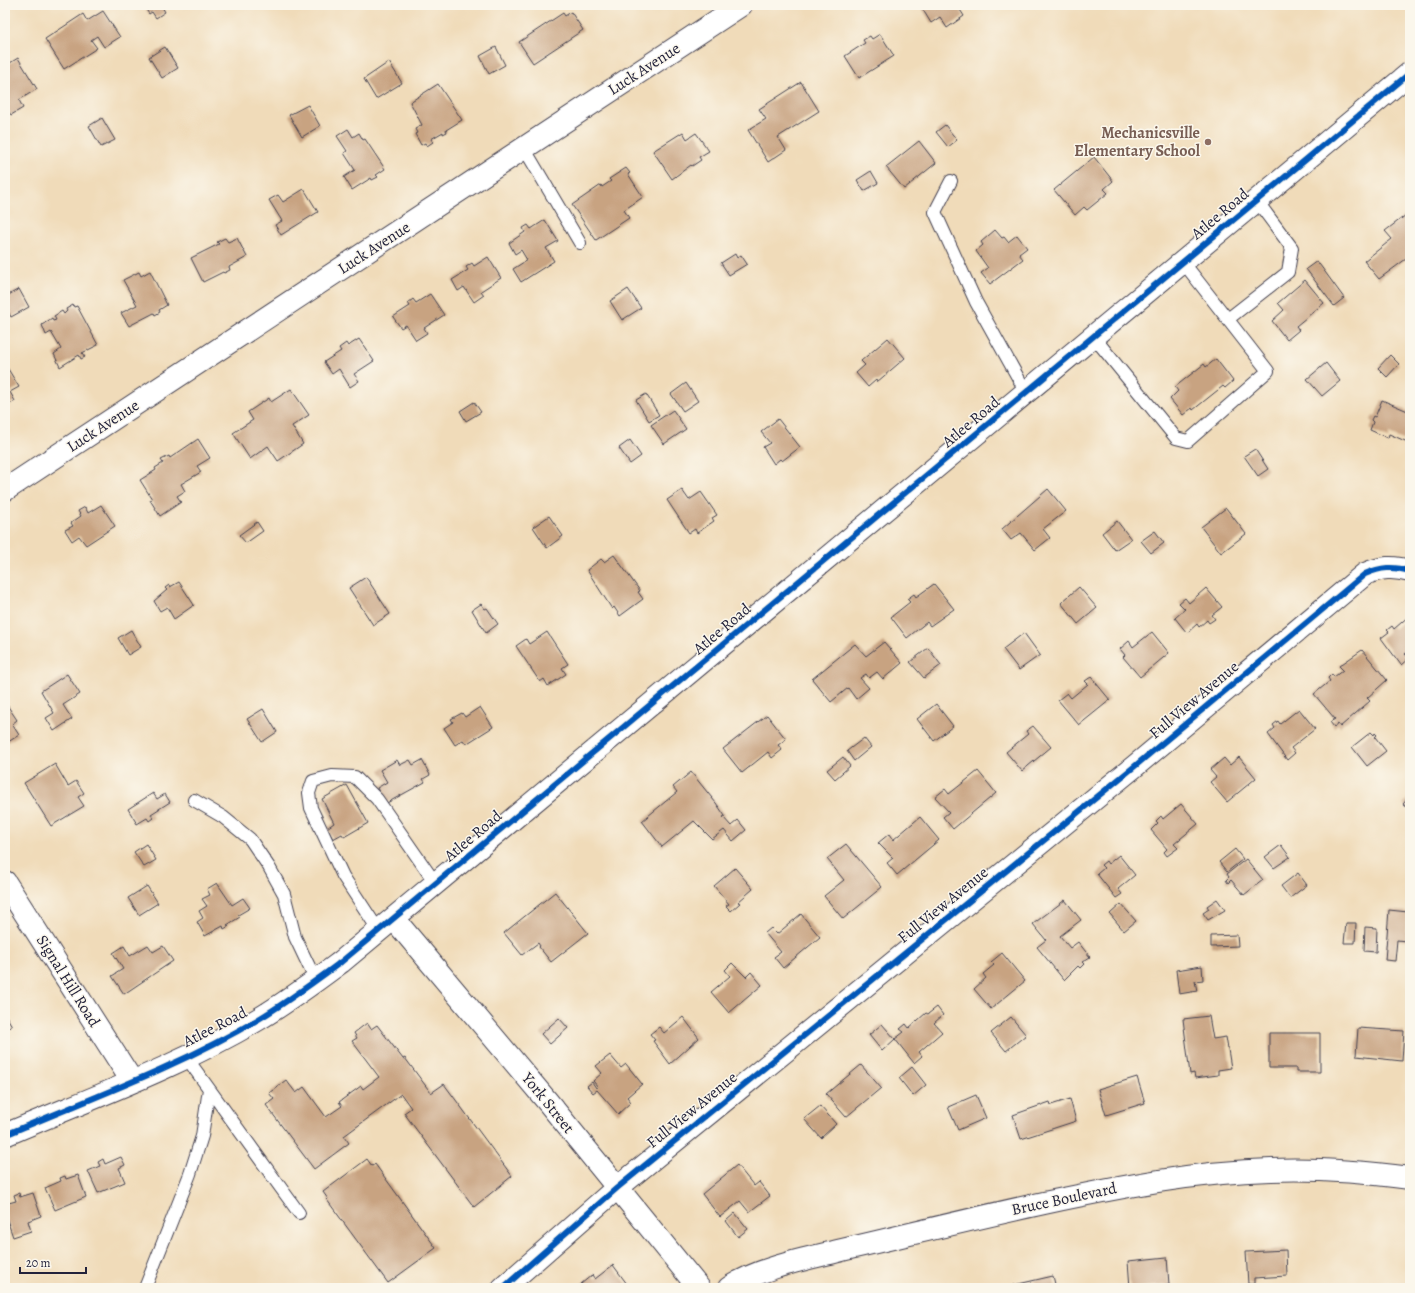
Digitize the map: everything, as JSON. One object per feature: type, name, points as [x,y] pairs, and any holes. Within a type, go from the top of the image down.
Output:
[{"type":"street","name":"Luck Avenue","points":[[5,490],[741,5]]},
{"type":"street","name":"Atlee Road","points":[[5,1134],[186,1057],[257,1020],[316,981],[436,884],[1410,73]]},
{"type":"street","name":"Full View Avenue","points":[[503,1288],[617,1188],[1135,766],[1365,574],[1380,568],[1396,567],[1410,571]]},
{"type":"street","name":"Signal Hill Road","points":[[5,882],[11,903],[132,1081]]},
{"type":"street","name":"York Street","points":[[386,925],[617,1188],[699,1288]]},
{"type":"street","name":"Bruce Boulevard","points":[[729,1288],[739,1280],[790,1263],[1135,1184],[1200,1175],[1271,1170],[1305,1170],[1379,1174],[1410,1178]]},
{"type":"lane","points":[[524,148],[580,243]]},
{"type":"lane","points":[[951,181],[935,212],[976,302],[1026,392]]},
{"type":"lane","points":[[1228,319],[1288,272],[1292,248],[1257,200]]},
{"type":"lane","points":[[1093,336],[1176,438],[1188,440],[1268,371],[1183,262]]},
{"type":"lane","points":[[386,925],[343,876],[310,808],[309,793],[313,781],[332,776],[355,778],[377,799],[436,884]]},
{"type":"lane","points":[[194,800],[223,817],[250,839],[270,867],[284,894],[295,938],[316,981]]},
{"type":"lane","points":[[186,1057],[299,1213]]},
{"type":"lane","points":[[145,1288],[190,1174],[202,1136],[209,1089]]},
{"type":"building","points":[[143,5],[161,5],[165,12],[156,18],[152,12],[149,14]]},
{"type":"building","points":[[920,5],[957,5],[964,16],[947,28],[940,17],[931,23]]},
{"type":"building","points":[[103,11],[120,37],[104,47],[97,36],[91,40],[97,48],[64,69],[45,39],[83,14],[87,21]]},
{"type":"building","points":[[571,12],[583,30],[533,63],[519,42],[563,13],[565,16]]},
{"type":"building","points":[[880,34],[894,56],[859,78],[845,56],[865,43],[863,40],[870,36],[872,39]]},
{"type":"building","points":[[165,47],[178,68],[162,78],[149,57]]},
{"type":"building","points":[[496,47],[505,65],[489,74],[480,56]]},
{"type":"building","points":[[18,58],[37,89],[19,100],[23,108],[11,115],[6,108],[5,109],[5,66]]},
{"type":"building","points":[[389,62],[402,83],[376,99],[364,79]]},
{"type":"building","points":[[801,82],[819,111],[778,137],[786,150],[768,162],[748,130],[766,119],[759,109]]},
{"type":"building","points":[[438,84],[462,120],[446,130],[447,132],[443,134],[443,132],[431,139],[433,142],[427,146],[425,143],[421,145],[415,134],[417,133],[415,129],[422,125],[410,102]]},
{"type":"building","points":[[308,105],[320,126],[302,137],[289,115]]},
{"type":"building","points":[[102,118],[115,140],[101,147],[89,126]]},
{"type":"building","points":[[945,125],[957,140],[948,147],[936,132]]},
{"type":"building","points":[[348,129],[353,137],[359,133],[363,140],[365,139],[385,169],[376,175],[378,177],[372,180],[371,178],[352,190],[344,177],[355,170],[344,153],[347,151],[337,136]]},
{"type":"building","points":[[683,132],[687,139],[696,133],[709,151],[699,157],[701,160],[692,166],[691,165],[672,179],[653,151]]},
{"type":"building","points":[[919,141],[936,163],[904,189],[886,167]]},
{"type":"building","points":[[1094,157],[1113,181],[1104,189],[1108,193],[1087,210],[1084,207],[1075,215],[1054,190]]},
{"type":"building","points":[[626,168],[630,173],[628,174],[643,197],[624,210],[629,218],[596,240],[572,205],[601,185],[602,187],[611,181],[609,179]]},
{"type":"building","points":[[871,171],[878,183],[864,191],[857,180]]},
{"type":"building","points":[[304,189],[318,212],[281,235],[275,225],[282,221],[269,200],[278,195],[283,202]]},
{"type":"building","points":[[1410,212],[1410,256],[1379,279],[1364,261],[1392,239],[1385,231]]},
{"type":"building","points":[[545,220],[558,241],[546,248],[554,261],[521,282],[513,269],[527,260],[521,250],[515,254],[509,243],[525,232],[523,228],[528,225],[531,229]]},
{"type":"building","points":[[995,230],[1008,242],[1017,235],[1027,248],[1019,254],[1023,259],[990,284],[981,273],[988,268],[976,251],[983,245],[981,242]]},
{"type":"building","points":[[225,238],[228,242],[237,238],[247,257],[229,267],[230,270],[203,282],[191,258],[219,244],[217,242]]},
{"type":"building","points":[[735,254],[737,258],[741,255],[747,264],[729,275],[721,263]]},
{"type":"building","points":[[488,257],[501,278],[481,291],[484,295],[474,302],[464,287],[458,291],[452,280],[468,270],[466,267],[472,263],[474,266]]},
{"type":"building","points":[[1317,261],[1344,298],[1334,306],[1306,269]]},
{"type":"building","points":[[150,271],[167,305],[159,310],[160,312],[155,315],[154,313],[129,326],[121,313],[137,305],[123,280],[139,272],[141,276]]},
{"type":"building","points":[[1305,280],[1324,303],[1296,326],[1299,330],[1287,340],[1272,321],[1284,310],[1278,303]]},
{"type":"building","points":[[19,289],[29,307],[11,317],[5,306],[5,297]]},
{"type":"building","points":[[628,289],[641,308],[622,320],[610,301]]},
{"type":"building","points":[[430,294],[444,315],[424,328],[427,333],[416,340],[406,325],[401,328],[393,317],[410,306],[408,303],[413,299],[416,303]]},
{"type":"building","points":[[73,305],[74,307],[77,306],[98,345],[82,353],[85,357],[81,359],[79,355],[60,367],[54,354],[61,349],[51,332],[46,335],[42,325],[52,318],[53,321],[56,320],[54,316],[62,311],[64,314],[67,311],[66,309]]},
{"type":"building","points":[[888,338],[905,358],[877,382],[876,380],[868,387],[856,373],[865,365],[861,361]]},
{"type":"building","points":[[359,339],[374,361],[354,374],[359,381],[350,387],[339,369],[332,374],[324,362],[341,351],[339,348],[346,343],[348,346]]},
{"type":"building","points":[[1390,355],[1399,364],[1387,377],[1378,368]]},
{"type":"building","points":[[1216,359],[1233,381],[1225,388],[1223,386],[1193,410],[1192,408],[1183,415],[1170,399],[1178,391],[1175,387],[1204,364],[1206,367]]},
{"type":"building","points":[[1326,363],[1340,381],[1322,396],[1307,379]]},
{"type":"building","points":[[5,364],[19,387],[10,392],[15,401],[5,407]]},
{"type":"building","points":[[686,383],[698,401],[683,411],[671,394]]},
{"type":"building","points":[[291,389],[309,415],[292,426],[303,444],[278,461],[268,446],[250,459],[233,433],[253,420],[248,412],[269,398],[271,402]]},
{"type":"building","points":[[646,394],[659,415],[649,421],[636,400]]},
{"type":"building","points":[[1382,400],[1410,412],[1410,443],[1389,434],[1388,438],[1370,430],[1373,422],[1371,420],[1373,416],[1375,417]]},
{"type":"building","points":[[474,402],[481,412],[466,421],[460,411]]},
{"type":"building","points":[[673,410],[686,429],[664,444],[651,425]]},
{"type":"building","points":[[778,419],[800,447],[782,461],[780,459],[774,464],[763,447],[770,443],[761,432]]},
{"type":"building","points":[[198,439],[210,458],[197,466],[201,472],[181,484],[185,491],[177,496],[181,502],[160,516],[150,500],[152,499],[140,480],[156,470],[155,468],[163,463],[161,460],[169,456],[170,458]]},
{"type":"building","points":[[630,440],[641,456],[630,464],[619,448]]},
{"type":"building","points":[[1255,449],[1268,469],[1258,476],[1244,456]]},
{"type":"building","points":[[1048,489],[1066,511],[1043,529],[1050,538],[1035,550],[1021,533],[1011,540],[1002,529]]},
{"type":"building","points":[[682,490],[689,500],[701,492],[717,515],[712,518],[714,521],[697,533],[695,529],[689,533],[667,500]]},
{"type":"building","points":[[101,505],[115,526],[86,545],[79,536],[72,541],[65,530],[73,526],[71,523],[81,516],[78,511],[85,507],[88,513]]},
{"type":"building","points":[[1226,508],[1246,534],[1221,553],[1201,527]]},
{"type":"building","points":[[549,516],[563,536],[547,548],[533,527]]},
{"type":"building","points":[[1117,521],[1131,539],[1115,550],[1102,533]]},
{"type":"building","points":[[257,522],[263,531],[246,543],[239,535]]},
{"type":"building","points":[[1155,531],[1164,543],[1151,553],[1141,541]]},
{"type":"building","points":[[614,555],[640,591],[638,592],[643,599],[620,616],[614,607],[612,609],[587,570],[601,559],[604,562]]},
{"type":"building","points":[[366,577],[390,614],[373,625],[349,588]]},
{"type":"building","points":[[179,582],[194,605],[174,619],[167,607],[160,611],[154,601],[167,590],[165,588]]},
{"type":"building","points":[[934,584],[954,609],[930,626],[927,622],[907,638],[891,617],[910,602],[907,599],[914,594],[916,597]]},
{"type":"building","points":[[1079,587],[1097,608],[1078,624],[1061,603]]},
{"type":"building","points":[[1206,588],[1222,607],[1212,615],[1215,619],[1209,623],[1207,620],[1199,627],[1197,624],[1187,633],[1175,618],[1185,609],[1179,603],[1185,598],[1189,603]]},
{"type":"building","points":[[481,604],[485,609],[487,608],[498,624],[486,633],[472,610]]},
{"type":"building","points":[[1410,615],[1410,650],[1405,654],[1409,658],[1401,665],[1381,638],[1389,632],[1387,630],[1392,626],[1394,629]]},
{"type":"building","points":[[131,630],[141,647],[128,655],[118,638]]},
{"type":"building","points":[[547,632],[568,664],[562,668],[566,674],[548,686],[544,679],[540,682],[516,646],[526,639],[529,644]]},
{"type":"building","points":[[1152,632],[1169,653],[1140,677],[1123,657],[1125,655],[1120,649],[1129,641],[1133,647]]},
{"type":"building","points":[[1024,633],[1040,655],[1019,670],[1003,649]]},
{"type":"building","points":[[884,642],[902,663],[883,679],[877,672],[869,678],[866,674],[860,678],[869,688],[856,699],[848,688],[831,702],[812,679],[855,644],[866,656]]},
{"type":"building","points":[[928,648],[941,665],[924,678],[910,662]]},
{"type":"building","points":[[1362,650],[1387,680],[1367,698],[1370,701],[1340,727],[1338,724],[1334,727],[1330,722],[1335,719],[1314,694],[1330,681],[1328,678],[1332,674],[1334,677],[1343,670],[1339,666]]},
{"type":"building","points":[[67,674],[80,694],[63,705],[72,719],[54,731],[46,718],[54,713],[41,691]]},
{"type":"building","points":[[1091,677],[1110,700],[1079,725],[1058,700],[1067,693],[1071,698],[1088,684],[1085,681]]},
{"type":"building","points":[[5,702],[17,720],[12,724],[19,735],[5,744]]},
{"type":"building","points":[[936,704],[953,726],[934,741],[917,719]]},
{"type":"building","points":[[480,707],[493,727],[466,744],[463,740],[455,745],[444,728],[453,722],[451,719],[462,713],[465,717]]},
{"type":"building","points":[[263,709],[277,732],[262,742],[247,719]]},
{"type":"building","points":[[1299,709],[1315,729],[1291,748],[1295,753],[1287,760],[1268,734],[1275,728],[1273,725],[1278,721],[1280,724]]},
{"type":"building","points":[[767,715],[786,739],[778,745],[782,750],[772,758],[768,752],[742,773],[723,749]]},
{"type":"building","points":[[1033,726],[1051,747],[1022,771],[1006,752],[1028,734],[1026,731]]},
{"type":"building","points":[[1371,732],[1374,735],[1375,733],[1377,735],[1375,737],[1386,751],[1367,766],[1352,747]]},
{"type":"building","points":[[864,738],[871,747],[854,761],[847,751]]},
{"type":"building","points":[[843,757],[850,766],[835,779],[827,770]]},
{"type":"building","points":[[1239,757],[1256,778],[1227,802],[1210,782],[1216,777],[1210,770],[1224,758],[1230,765]]},
{"type":"building","points":[[397,760],[400,765],[410,760],[413,765],[422,760],[430,775],[423,779],[425,782],[385,804],[377,788],[387,782],[380,770]]},
{"type":"building","points":[[55,764],[68,786],[76,781],[84,793],[78,797],[84,806],[51,826],[24,783]]},
{"type":"building","points":[[978,771],[996,793],[953,829],[943,817],[949,812],[935,797],[945,789],[949,794]]},
{"type":"building","points":[[691,772],[716,803],[725,816],[723,817],[731,826],[738,820],[746,830],[733,841],[724,830],[712,839],[694,821],[662,847],[642,821],[677,792],[673,787]]},
{"type":"building","points":[[347,785],[368,823],[344,837],[342,834],[333,839],[327,828],[334,823],[322,799]]},
{"type":"building","points":[[153,793],[157,799],[165,794],[170,802],[151,814],[153,818],[149,821],[147,818],[137,824],[128,809]]},
{"type":"building","points":[[1410,796],[1410,810],[1403,804]]},
{"type":"building","points":[[1181,804],[1198,824],[1174,844],[1178,848],[1167,856],[1164,852],[1167,849],[1151,830],[1158,823],[1156,821],[1161,816],[1163,819]]},
{"type":"building","points":[[920,817],[939,840],[897,875],[887,863],[893,858],[878,843],[889,834],[893,840]]},
{"type":"building","points":[[146,844],[156,860],[144,867],[134,852]]},
{"type":"building","points":[[846,844],[882,887],[843,919],[824,896],[844,880],[827,859]]},
{"type":"building","points":[[1281,845],[1290,857],[1274,868],[1265,857]]},
{"type":"building","points":[[1235,849],[1243,859],[1227,872],[1219,862]]},
{"type":"building","points":[[1119,855],[1135,875],[1118,889],[1122,894],[1116,898],[1097,874],[1104,868],[1101,865],[1106,861],[1108,864]]},
{"type":"building","points":[[1246,859],[1263,880],[1244,895],[1231,880],[1228,883],[1226,880],[1229,877],[1227,874]]},
{"type":"building","points":[[735,868],[753,889],[738,902],[740,903],[731,911],[726,906],[729,904],[714,886]]},
{"type":"building","points":[[1298,873],[1307,885],[1290,898],[1281,886]]},
{"type":"building","points":[[217,883],[232,905],[243,898],[250,908],[238,915],[240,917],[227,925],[229,926],[224,929],[223,926],[205,936],[197,922],[203,918],[199,911],[207,906],[202,899],[210,895],[207,889]]},
{"type":"building","points":[[147,886],[158,903],[139,915],[128,898]]},
{"type":"building","points":[[555,892],[588,933],[551,962],[539,947],[540,946],[538,943],[522,955],[504,933]]},
{"type":"building","points":[[1217,899],[1225,910],[1208,920],[1203,913],[1209,909],[1207,906]]},
{"type":"building","points":[[1065,900],[1081,920],[1060,936],[1070,948],[1078,942],[1090,957],[1082,962],[1084,964],[1080,968],[1078,966],[1064,980],[1037,947],[1046,940],[1033,924]]},
{"type":"building","points":[[1121,904],[1136,921],[1124,931],[1110,914]]},
{"type":"building","points":[[1389,910],[1408,912],[1406,941],[1397,940],[1395,961],[1385,960]]},
{"type":"building","points":[[801,914],[820,937],[783,968],[774,957],[781,952],[765,933],[771,928],[777,934]]},
{"type":"building","points":[[1346,923],[1356,923],[1355,943],[1344,943]]},
{"type":"building","points":[[1365,927],[1377,928],[1376,952],[1364,951]]},
{"type":"building","points":[[1237,935],[1238,946],[1211,947],[1211,936]]},
{"type":"building","points":[[148,945],[153,952],[163,946],[173,961],[124,994],[112,976],[123,969],[113,953],[124,946],[130,956]]},
{"type":"building","points":[[1002,953],[1025,981],[991,1009],[974,989],[986,978],[983,974],[994,965],[991,962]]},
{"type":"building","points":[[732,963],[746,977],[751,972],[762,985],[729,1013],[711,992],[730,976],[725,970]]},
{"type":"building","points":[[1202,966],[1203,980],[1195,981],[1197,991],[1179,994],[1176,970]]},
{"type":"building","points":[[937,1007],[943,1015],[934,1023],[942,1032],[919,1052],[922,1056],[914,1063],[895,1039],[904,1032],[900,1029],[906,1024],[909,1028],[926,1013],[928,1014]]},
{"type":"building","points":[[5,1014],[12,1026],[5,1030]]},
{"type":"building","points":[[1209,1016],[1213,1039],[1226,1037],[1231,1068],[1218,1070],[1218,1075],[1195,1078],[1194,1073],[1190,1074],[1183,1019]]},
{"type":"building","points":[[683,1017],[699,1038],[670,1064],[653,1041],[655,1040],[650,1034],[659,1027],[664,1033]]},
{"type":"building","points":[[1011,1017],[1026,1035],[1006,1051],[991,1033]]},
{"type":"building","points":[[559,1018],[568,1028],[550,1044],[541,1034]]},
{"type":"building","points":[[367,1023],[371,1029],[377,1025],[403,1059],[405,1058],[431,1093],[444,1084],[512,1176],[474,1207],[404,1113],[411,1108],[401,1094],[344,1136],[349,1143],[314,1169],[266,1105],[274,1099],[269,1093],[286,1080],[296,1093],[304,1087],[326,1117],[342,1106],[339,1102],[361,1086],[363,1089],[379,1077],[352,1041],[357,1038],[354,1033]]},
{"type":"building","points":[[882,1024],[895,1039],[882,1051],[869,1035]]},
{"type":"building","points":[[1358,1028],[1404,1031],[1402,1061],[1356,1056]]},
{"type":"building","points":[[1269,1033],[1320,1033],[1320,1072],[1296,1072],[1296,1068],[1269,1068]]},
{"type":"building","points":[[610,1055],[621,1068],[626,1064],[642,1084],[627,1097],[631,1102],[618,1114],[597,1090],[593,1093],[587,1086],[592,1082],[596,1088],[598,1087],[593,1081],[602,1073],[596,1066]]},
{"type":"building","points":[[861,1065],[881,1088],[846,1117],[826,1094]]},
{"type":"building","points":[[912,1067],[926,1085],[913,1096],[899,1078]]},
{"type":"building","points":[[1137,1077],[1145,1103],[1106,1115],[1098,1089]]},
{"type":"building","points":[[976,1095],[986,1118],[958,1130],[948,1107]]},
{"type":"building","points":[[1070,1099],[1076,1121],[1021,1139],[1013,1115],[1050,1102],[1051,1105]]},
{"type":"building","points":[[820,1106],[836,1124],[821,1138],[804,1119]]},
{"type":"building","points":[[121,1157],[125,1165],[119,1168],[125,1182],[98,1193],[88,1171],[100,1166],[98,1162],[103,1159],[105,1164]]},
{"type":"building","points":[[367,1159],[372,1166],[375,1164],[436,1248],[388,1283],[327,1200],[328,1199],[323,1192]]},
{"type":"building","points":[[737,1165],[754,1186],[759,1182],[770,1196],[749,1212],[740,1201],[720,1217],[702,1194]]},
{"type":"building","points":[[78,1175],[86,1197],[55,1210],[45,1188],[61,1181],[60,1178],[65,1176],[66,1179]]},
{"type":"building","points":[[19,1193],[20,1197],[33,1193],[41,1216],[28,1221],[31,1231],[13,1237],[5,1214],[5,1204],[16,1201],[14,1195]]},
{"type":"building","points":[[735,1213],[748,1229],[738,1237],[726,1221]]},
{"type":"building","points":[[1286,1250],[1287,1276],[1254,1278],[1254,1284],[1248,1284],[1246,1252]]},
{"type":"building","points":[[1167,1257],[1169,1285],[1130,1288],[1128,1261]]},
{"type":"building","points":[[613,1265],[630,1288],[583,1288],[581,1284],[592,1275],[595,1279]]},
{"type":"building","points":[[1053,1276],[1056,1288],[1015,1288],[1014,1285]]},
{"type":"cycle path","points":[[5,1135],[133,1082],[196,1053],[279,1007],[341,962],[1410,73]]},
{"type":"cycle path","points":[[503,1288],[617,1188],[1135,766],[1365,574],[1387,568],[1398,568],[1410,571]]},
{"type":"place","name":"Mechanicsville Elementary School","points":[[1208,142]]}]
